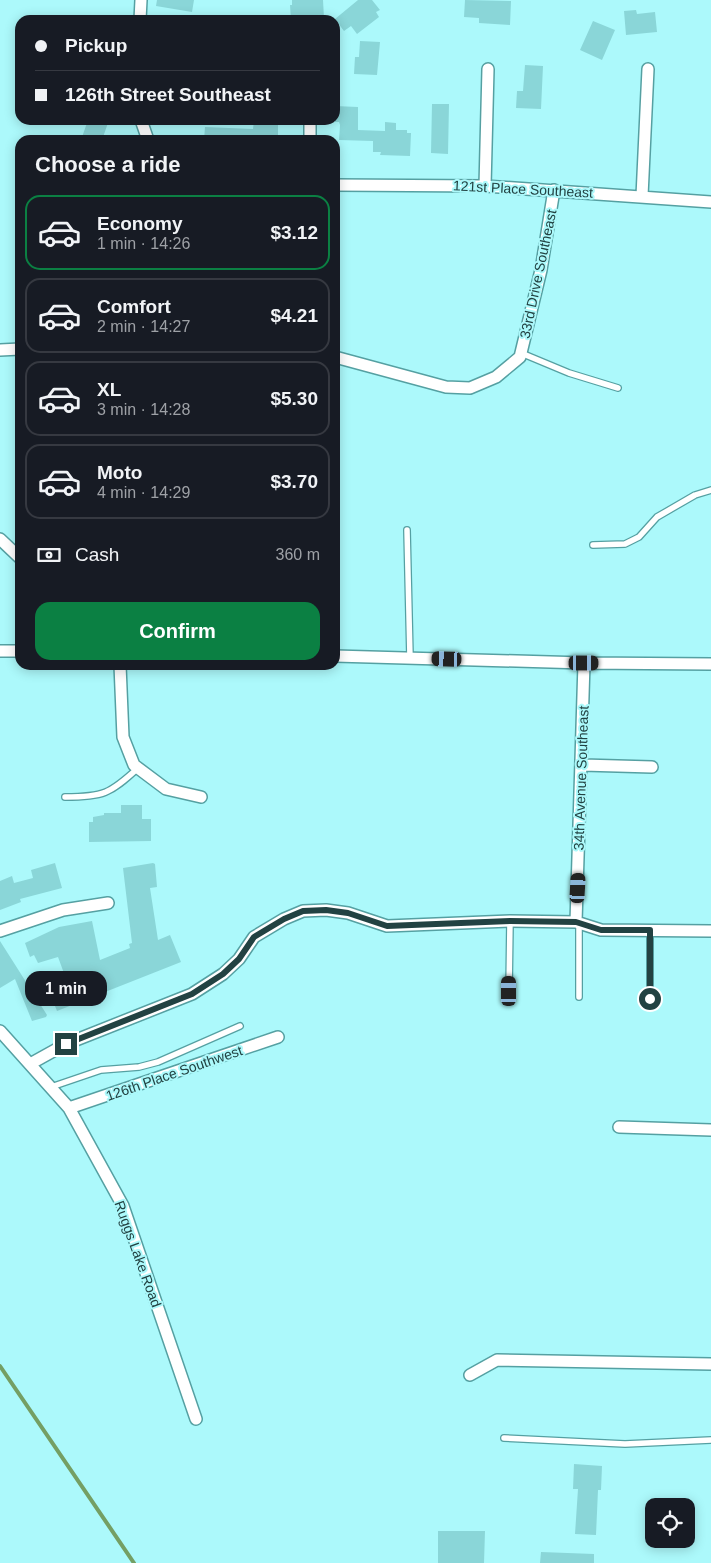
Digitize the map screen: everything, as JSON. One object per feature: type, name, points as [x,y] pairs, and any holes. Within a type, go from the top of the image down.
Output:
[{"type":"street","points":[[140,15],[141,0]]},
{"type":"street","points":[[485,186],[488,69]]},
{"type":"street","points":[[642,196],[648,69]]},
{"type":"street","name":"121st Place Southeast","points":[[340,185],[485,186],[711,202]]},
{"type":"street","name":"33rd Drive Southeast","points":[[521,355],[541,270],[554,190]]},
{"type":"street","points":[[0,350],[15,349]]},
{"type":"street","points":[[340,358],[446,387],[470,388],[496,377],[521,355]]},
{"type":"street","points":[[0,539],[15,553]]},
{"type":"street","points":[[0,651],[15,651]]},
{"type":"street","points":[[340,656],[584,663],[711,664]]},
{"type":"street","name":"34th Avenue Southeast","points":[[578,922],[584,663]]},
{"type":"street","points":[[120,670],[123,736],[134,765],[166,789],[201,797]]},
{"type":"street","points":[[583,765],[652,767]]},
{"type":"street","points":[[0,931],[63,910],[108,903]]},
{"type":"street","points":[[30,1064],[66,1044],[192,994],[223,974],[239,959],[254,937],[284,919],[303,911],[326,910],[348,913],[387,926],[510,921],[578,922],[601,930],[711,931]]},
{"type":"street","name":"Ruggs Lake Road","points":[[0,1031],[70,1108],[123,1206],[196,1419]]},
{"type":"street","name":"126th Place Southwest","points":[[70,1108],[278,1037]]},
{"type":"street","points":[[619,1127],[711,1130]]},
{"type":"street","points":[[470,1375],[497,1360],[711,1364]]},
{"type":"lane","points":[[521,355],[569,373],[618,388]]},
{"type":"lane","points":[[593,545],[625,544],[639,537],[657,517],[695,495],[711,490]]},
{"type":"lane","points":[[407,530],[410,658]]},
{"type":"lane","points":[[65,797],[95,797],[124,780],[138,768]]},
{"type":"lane","points":[[509,991],[510,921]]},
{"type":"lane","points":[[578,922],[579,997]]},
{"type":"lane","points":[[650,930],[650,999]]},
{"type":"lane","points":[[51,1087],[101,1070],[139,1067],[158,1062],[240,1026]]},
{"type":"lane","points":[[504,1438],[625,1444],[711,1440]]},
{"type":"building","points":[[157,0],[194,0],[192,12],[156,6]]},
{"type":"building","points":[[292,0],[323,0],[324,15],[291,15],[290,5],[292,5]]},
{"type":"building","points":[[358,0],[372,0],[380,10],[376,12],[379,17],[357,34],[351,26],[344,31],[340,26],[340,15]]},
{"type":"building","points":[[465,0],[511,1],[510,25],[479,23],[479,18],[464,17]]},
{"type":"building","points":[[636,10],[637,14],[655,12],[657,32],[626,35],[624,11]]},
{"type":"building","points":[[593,21],[615,30],[602,60],[580,50]]},
{"type":"building","points":[[360,41],[380,42],[377,75],[354,74],[355,57],[359,57]]},
{"type":"building","points":[[525,65],[543,66],[541,109],[516,108],[517,91],[523,91]]},
{"type":"building","points":[[432,104],[449,104],[448,154],[431,153]]},
{"type":"building","points":[[340,106],[358,107],[358,130],[385,131],[385,122],[396,123],[396,130],[407,130],[407,133],[411,133],[410,156],[380,155],[381,152],[373,152],[373,141],[340,140]]},
{"type":"building","points":[[86,125],[107,125],[104,135],[83,135]]},
{"type":"building","points":[[253,125],[278,125],[278,135],[204,135],[205,127],[253,129]]},
{"type":"building","points":[[121,805],[142,805],[142,819],[151,819],[151,841],[89,842],[89,822],[93,822],[93,817],[104,815],[104,813],[121,813]]},
{"type":"building","points":[[55,863],[62,888],[20,899],[21,902],[0,910],[0,881],[12,876],[14,883],[33,878],[31,870]]},
{"type":"building","points":[[155,864],[157,887],[150,888],[158,940],[170,935],[181,962],[57,1011],[46,984],[65,976],[58,957],[38,963],[34,955],[30,957],[25,943],[59,927],[92,921],[100,960],[130,948],[129,944],[132,943],[123,868]]},
{"type":"building","points":[[0,941],[47,1015],[46,1017],[32,1021],[15,979],[0,988]]},
{"type":"building","points":[[574,1464],[602,1466],[601,1490],[598,1490],[596,1535],[575,1534],[578,1489],[573,1489]]},
{"type":"building","points":[[438,1531],[485,1531],[484,1563],[438,1563]]},
{"type":"building","points":[[541,1552],[594,1554],[594,1563],[540,1563]]},
{"type":"waterway","points":[[0,1366],[134,1563]]},
{"type":"route","points":[[66,1044],[192,994],[223,974],[239,959],[254,937],[284,919],[303,911],[326,910],[348,913],[367,921],[387,926],[510,921],[576,922],[601,930],[650,930],[650,999]]}]
